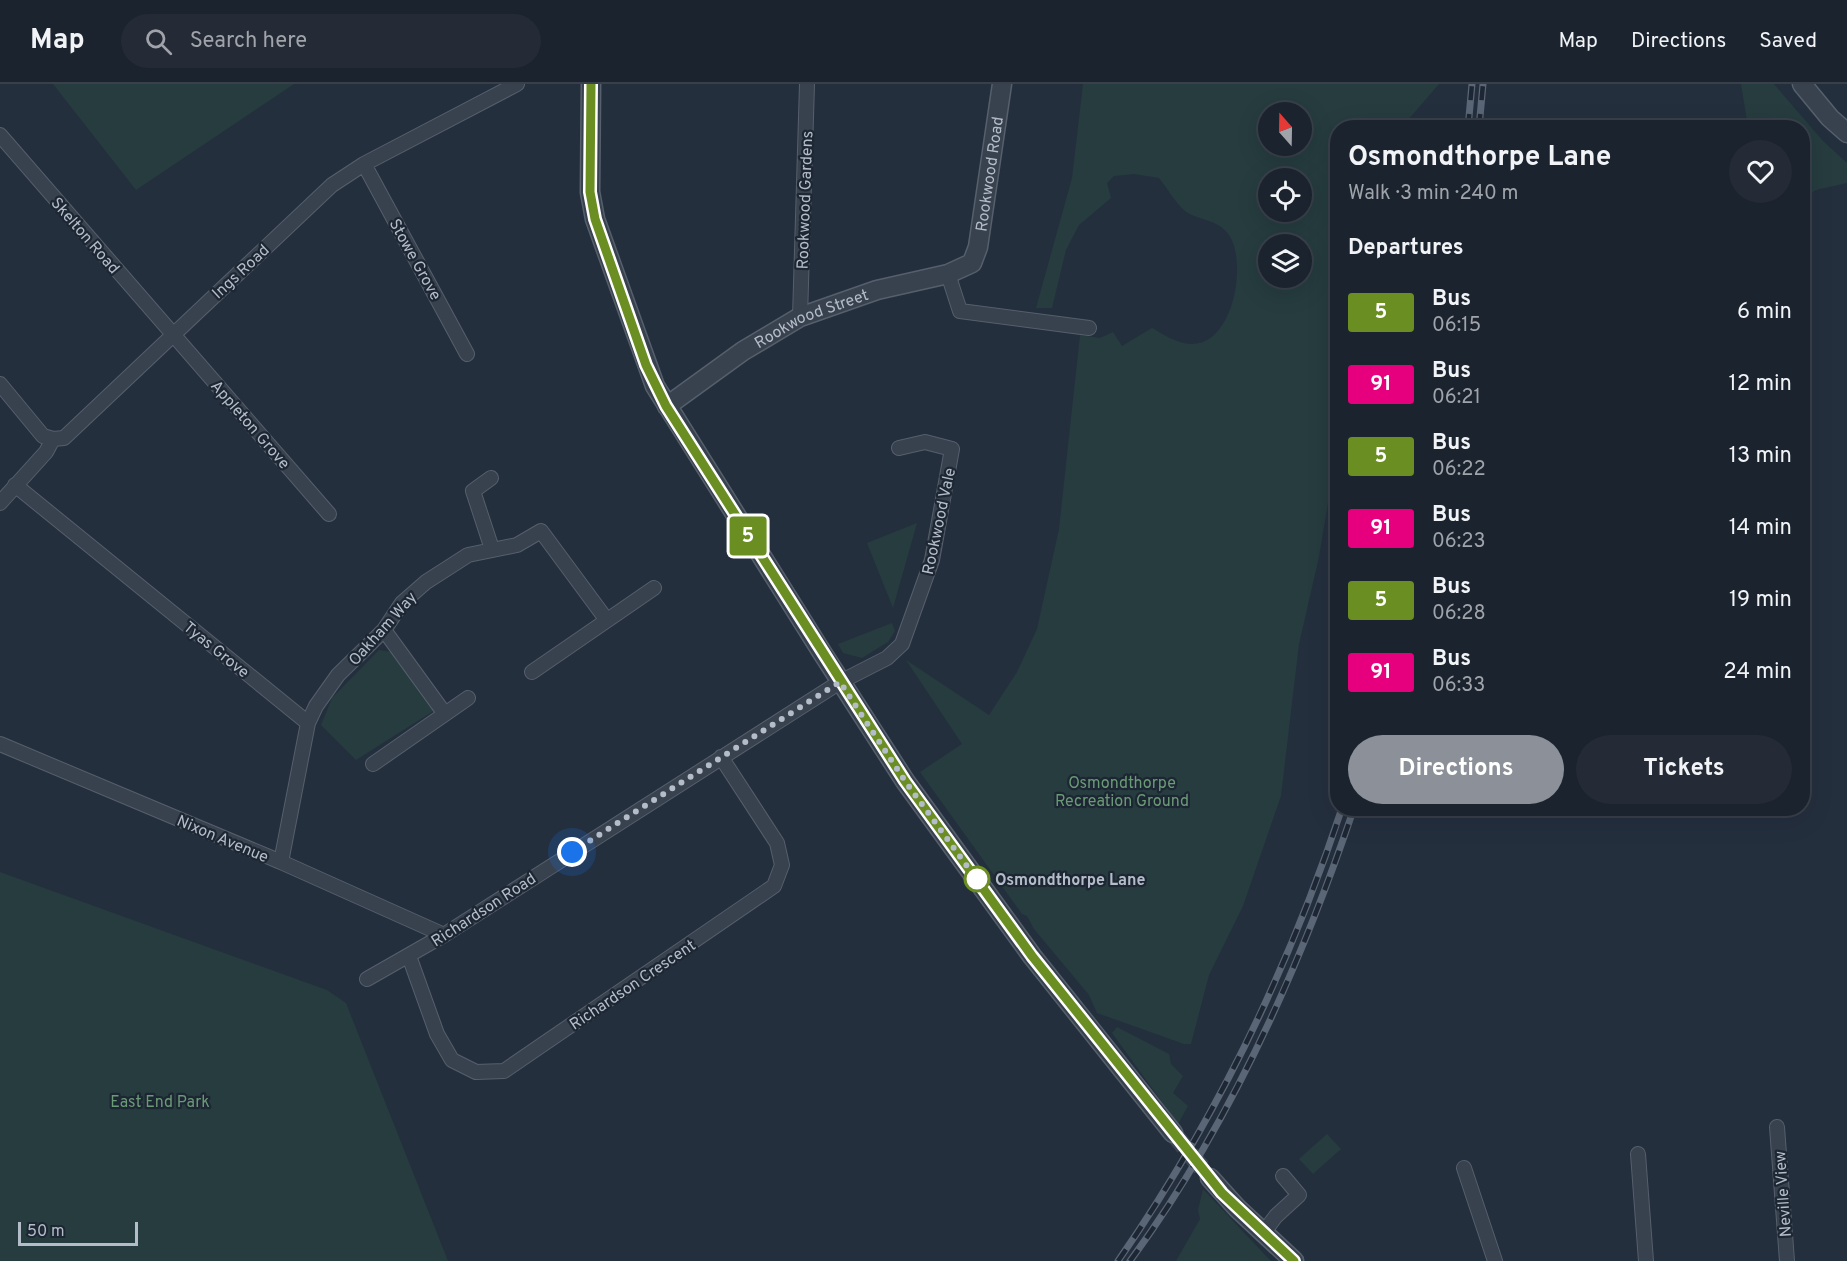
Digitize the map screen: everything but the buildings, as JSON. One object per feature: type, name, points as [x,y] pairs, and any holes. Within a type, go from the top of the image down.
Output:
[{"type":"street","name":"Ings Road","points":[[0,503],[46,452],[53,439],[70,434],[332,185],[364,164],[517,84]]},
{"type":"street","points":[[591,84],[590,192],[595,219],[646,365],[666,406],[905,781],[1032,956],[1173,1133]]},
{"type":"street","name":"Rookwood Gardens","points":[[800,317],[807,84]]},
{"type":"street","name":"Rookwood Road","points":[[972,263],[978,247],[1002,84]]},
{"type":"street","points":[[1802,84],[1830,118],[1847,133]]},
{"type":"street","name":"Skelton Road","points":[[0,135],[173,334]]},
{"type":"street","name":"Stowe Grove","points":[[364,164],[467,354]]},
{"type":"street","name":"Rookwood Street","points":[[666,406],[743,351],[800,317],[877,290],[948,274],[972,263]]},
{"type":"street","points":[[948,274],[960,310],[1089,328]]},
{"type":"street","name":"Appleton Grove","points":[[173,334],[329,514]]},
{"type":"street","points":[[0,384],[38,431],[53,439]]},
{"type":"street","name":"Rookwood Vale","points":[[840,682],[887,658],[898,648],[917,606],[932,560],[952,449],[925,442],[898,448]]},
{"type":"street","points":[[491,478],[473,491],[492,549]]},
{"type":"street","name":"Tyas Grove","points":[[15,485],[309,723]]},
{"type":"street","name":"Oakham Way","points":[[309,723],[316,706],[338,675],[384,630],[402,603],[426,582],[468,555],[517,545],[541,531],[606,619]]},
{"type":"street","points":[[532,672],[654,588]]},
{"type":"street","points":[[384,630],[445,714]]},
{"type":"street","name":"Richardson Road","points":[[366,980],[444,935],[840,682]]},
{"type":"street","points":[[373,764],[468,698]]},
{"type":"street","points":[[281,862],[309,723]]},
{"type":"street","name":"Nixon Avenue","points":[[0,744],[281,862],[444,935]]},
{"type":"street","name":"Richardson Crescent","points":[[409,956],[437,1034],[452,1060],[476,1072],[504,1071],[774,886],[782,865],[777,843],[721,757]]},
{"type":"street","name":"Neville View","points":[[1777,1127],[1787,1261]]},
{"type":"street","points":[[1638,1154],[1646,1261]]},
{"type":"street","points":[[1464,1168],[1495,1261]]},
{"type":"street","points":[[1264,1232],[1276,1216],[1299,1194],[1282,1176]]},
{"type":"street","points":[[1210,1178],[1236,1208],[1294,1261]]},
{"type":"green space","points":[[53,84],[294,84],[136,190]]},
{"type":"green space","name":"Osmondthorpe Recreation Ground","points":[[1083,84],[1439,84],[1408,120],[1330,120],[1330,491],[1319,557],[1299,644],[1281,796],[1243,906],[1209,975],[1191,1044],[1184,1044],[1097,1013],[1089,995],[1034,929],[1027,916],[1022,914],[920,772],[962,744],[906,660],[989,715],[1017,672],[1037,629],[1059,529],[1080,335],[1100,338],[1113,332],[1122,346],[1152,328],[1180,342],[1190,344],[1205,341],[1217,332],[1233,301],[1237,264],[1235,248],[1229,235],[1219,225],[1185,211],[1159,178],[1134,174],[1114,176],[1107,183],[1111,198],[1079,225],[1066,250],[1052,308],[1036,308],[1072,178]]},
{"type":"green space","points":[[1741,84],[1774,84],[1805,120],[1747,120]]},
{"type":"green space","points":[[1810,126],[1847,163],[1847,183],[1816,190],[1810,194]]},
{"type":"green space","points":[[917,523],[893,608],[867,543]]},
{"type":"green space","points":[[892,623],[895,631],[888,642],[862,658],[843,653],[838,644]]},
{"type":"green space","points":[[379,650],[392,652],[435,710],[356,760],[321,725],[332,698]]},
{"type":"green space","name":"East End Park","points":[[0,872],[327,990],[346,1003],[448,1261],[0,1261]]},
{"type":"green space","points":[[1117,1027],[1169,1054],[1171,1064],[1183,1076],[1173,1093],[1188,1106],[1178,1124],[1112,1033]]},
{"type":"green space","points":[[1327,1134],[1341,1149],[1313,1174],[1299,1159]]},
{"type":"green space","points":[[1203,1189],[1271,1261],[1176,1261],[1200,1219],[1198,1210]]},
{"type":"tunnel","points":[[1173,1133],[1210,1178]]},
{"type":"railway","points":[[1469,120],[1472,84]]},
{"type":"railway","points":[[1480,120],[1483,84]]},
{"type":"railway","points":[[1118,1261],[1186,1154],[1246,1043],[1298,927],[1339,816]]},
{"type":"railway","points":[[1130,1261],[1166,1210],[1199,1156],[1259,1044],[1310,926],[1351,816]]},
{"type":"bus line","name":"5","points":[[591,84],[590,192],[595,219],[646,365],[666,406],[905,781],[1032,956],[1105,1050],[1222,1193],[1294,1261]]},
{"type":"place","name":"Osmondthorpe Lane","points":[[977,879]]},
{"type":"route","points":[[572,852],[840,682],[905,781],[980,884],[977,879]]}]
